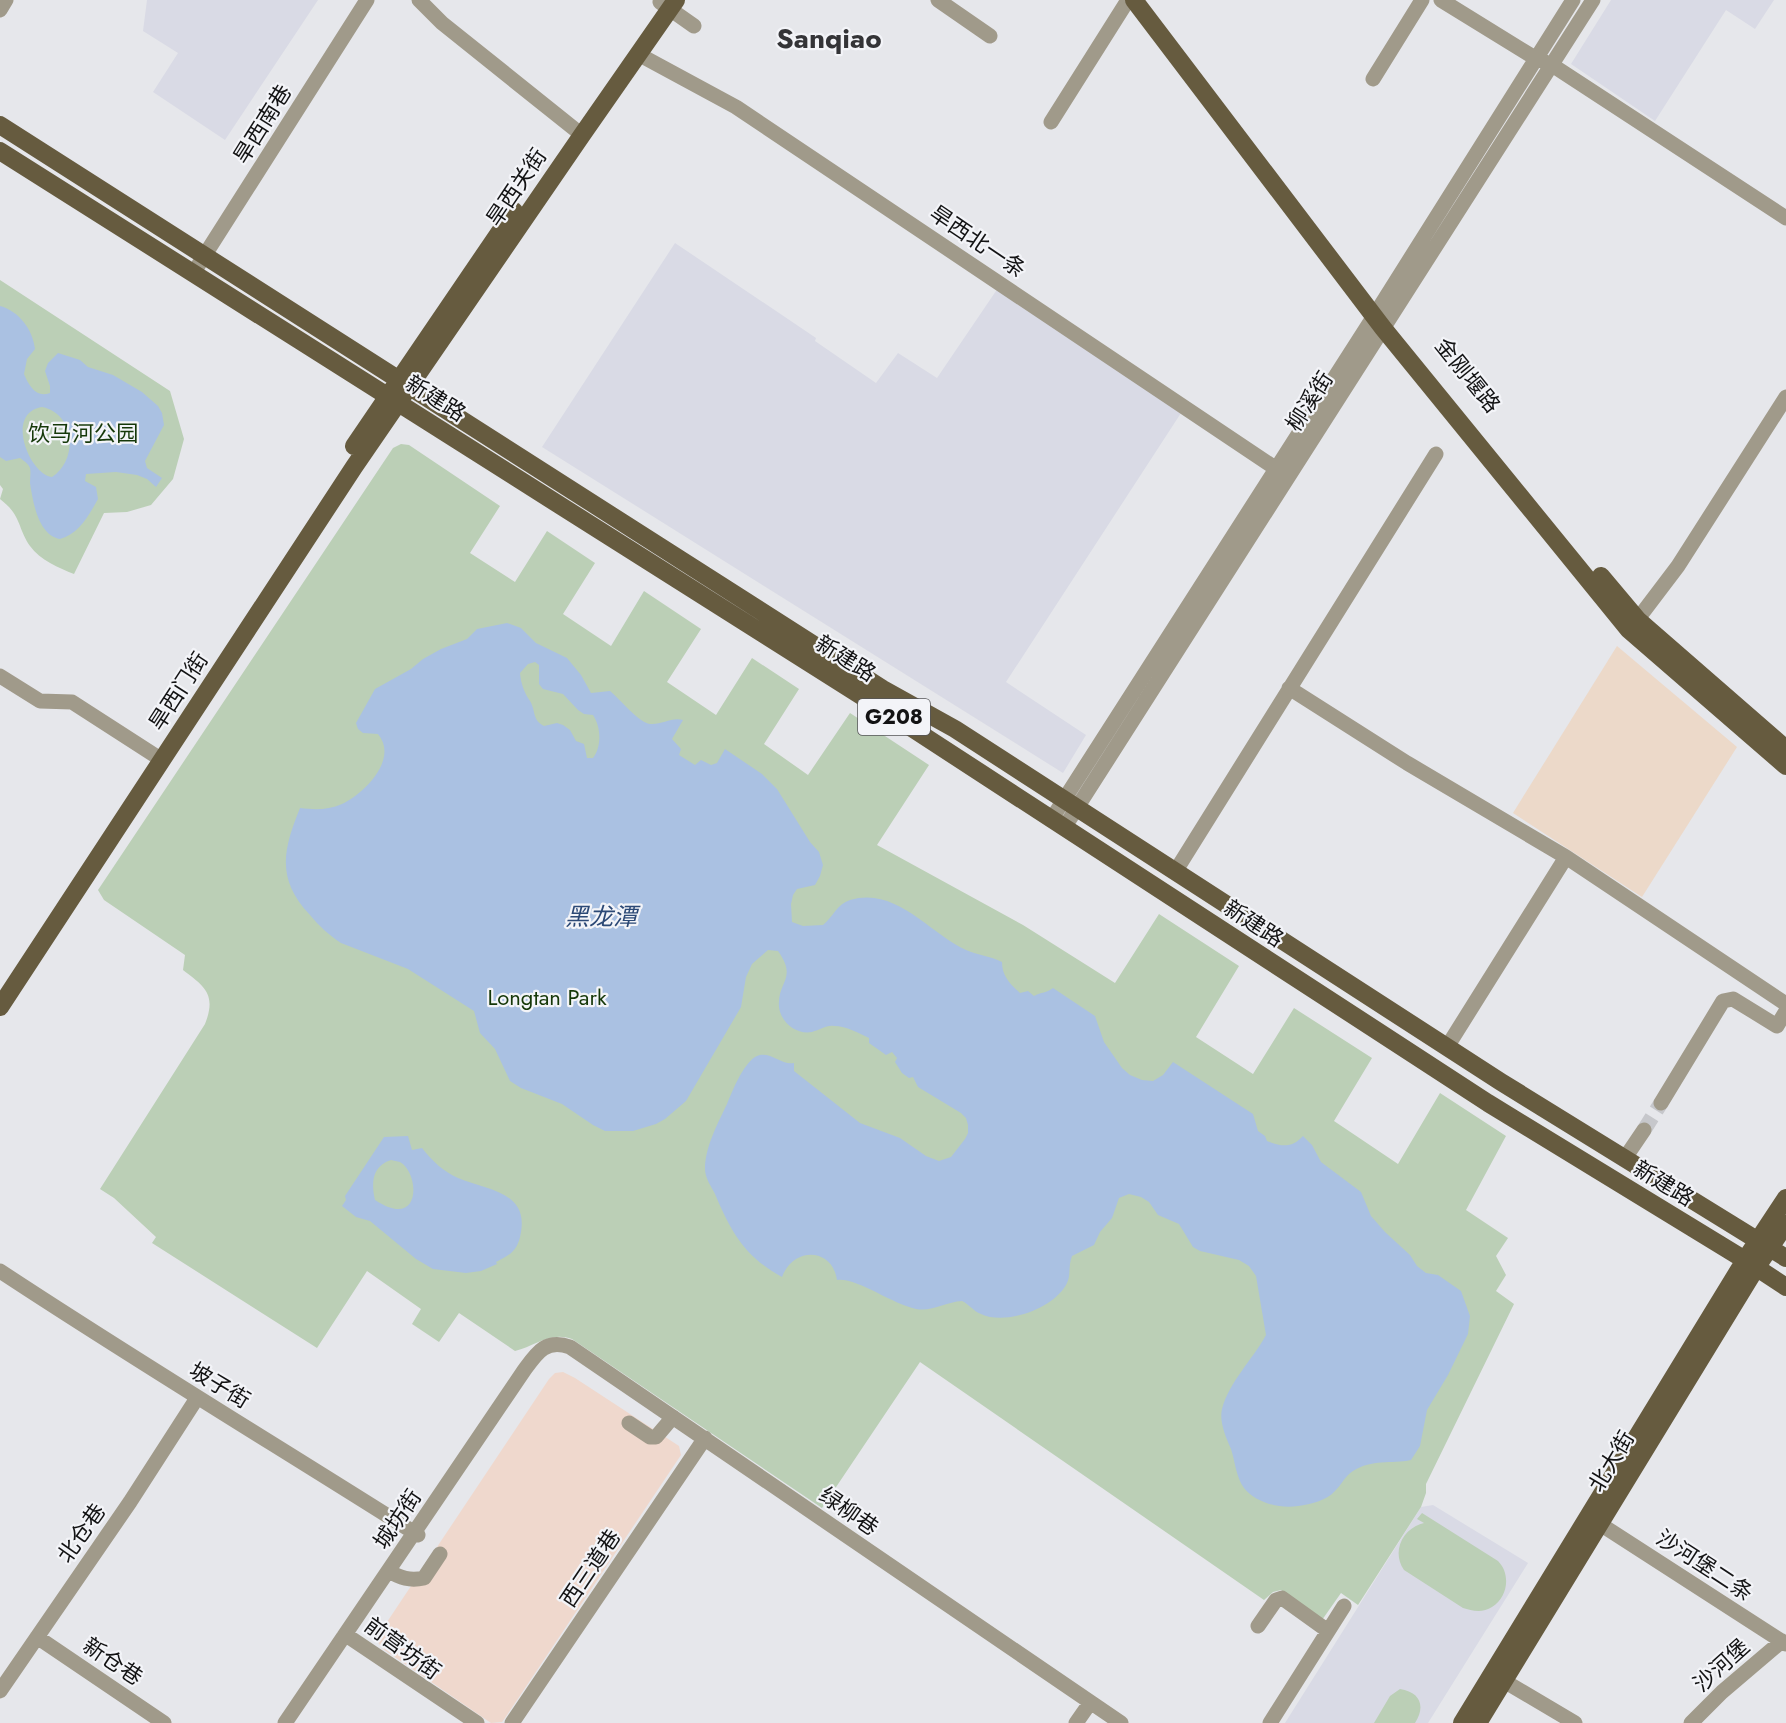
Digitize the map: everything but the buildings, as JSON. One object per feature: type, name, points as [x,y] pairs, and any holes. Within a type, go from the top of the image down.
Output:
[{"type":"main road","points":[[1134,0],[1382,317],[1633,625],[1786,766]]},
{"type":"main road","points":[[1148,0],[1382,317]]},
{"type":"main road","name":"旱西关街","points":[[397,391],[667,3]]},
{"type":"main road","name":"旱西关街","points":[[577,131],[638,54],[667,3]]},
{"type":"main road","name":"新建路","points":[[0,125],[204,256],[397,391],[1057,824],[1488,1103],[1786,1287]]},
{"type":"main road","name":"新建路","points":[[0,151],[194,272],[397,391],[883,689],[955,729],[1447,1047],[1771,1249]]},
{"type":"main road","name":"旱西门街","points":[[0,987],[157,756],[397,391]]},
{"type":"main road","points":[[1633,625],[1786,748]]},
{"type":"main road","name":"旱西门街","points":[[0,1007],[157,756]]},
{"type":"main road","name":"北大街","points":[[1771,1249],[1786,1198]]},
{"type":"main road","name":"北大街","points":[[1478,1723],[1600,1524],[1751,1264],[1771,1249],[1786,1224]]},
{"type":"main road","points":[[1462,1723],[1751,1264]]},
{"type":"street","points":[[0,10],[6,0]]},
{"type":"street","name":"旱西南巷","points":[[194,272],[368,0]]},
{"type":"street","points":[[419,0],[442,23],[577,131]]},
{"type":"street","points":[[938,0],[990,36]]},
{"type":"street","points":[[1051,122],[1128,0]]},
{"type":"street","points":[[1373,79],[1422,0]]},
{"type":"street","points":[[1441,0],[1535,58],[1551,65],[1786,218]]},
{"type":"street","name":"柳溪街","points":[[1382,317],[1535,58],[1572,0]]},
{"type":"street","name":"柳溪街","points":[[1057,824],[1382,317],[1593,0]]},
{"type":"street","points":[[667,3],[694,26]]},
{"type":"street","name":"旱西北一条","points":[[638,54],[736,107],[1282,472]]},
{"type":"street","points":[[1633,625],[1678,566],[1785,400]]},
{"type":"street","points":[[1175,872],[1436,454]]},
{"type":"street","points":[[0,675],[40,701],[72,702],[157,756]]},
{"type":"street","points":[[1289,688],[1407,763],[1566,857],[1786,1004]]},
{"type":"street","points":[[1447,1047],[1566,857]]},
{"type":"street","points":[[1660,1103],[1723,1002],[1733,999],[1777,1026],[1786,1011]]},
{"type":"street","points":[[1625,1158],[1644,1130]]},
{"type":"street","name":"坡子街","points":[[0,1271],[195,1401]]},
{"type":"street","name":"坡子街","points":[[0,1278],[415,1537]]},
{"type":"street","name":"绿柳巷","points":[[552,1348],[564,1352],[671,1419],[1089,1706],[1109,1723]]},
{"type":"street","name":"城坊街","points":[[290,1723],[390,1572],[527,1375],[552,1348]]},
{"type":"street","name":"北仓巷","points":[[0,1691],[130,1502],[195,1401]]},
{"type":"street","points":[[629,1423],[650,1437],[656,1437],[671,1419]]},
{"type":"street","name":"西三道巷","points":[[512,1723],[705,1442]]},
{"type":"street","name":"西三道巷","points":[[518,1723],[705,1442]]},
{"type":"street","name":"沙河堡二条","points":[[1600,1524],[1784,1642]]},
{"type":"street","points":[[390,1572],[405,1579],[424,1578],[440,1554]]},
{"type":"street","points":[[1257,1626],[1276,1600],[1282,1598],[1328,1632]]},
{"type":"street","points":[[1270,1723],[1344,1606]]},
{"type":"street","name":"新仓巷","points":[[36,1636],[164,1723]]},
{"type":"street","name":"城坊街","points":[[285,1723],[347,1638]]},
{"type":"street","name":"前营坊街","points":[[347,1638],[470,1723]]},
{"type":"street","name":"前营坊街","points":[[347,1638],[477,1723]]},
{"type":"street","name":"沙河堡","points":[[1691,1723],[1722,1692],[1784,1642]]},
{"type":"street","points":[[1504,1681],[1575,1723]]},
{"type":"street","points":[[1078,1723],[1089,1706]]},
{"type":"street","name":"绿柳巷","points":[[1089,1706],[1121,1723]]},
{"type":"shaded area","points":[[147,0],[318,0],[225,140],[153,92],[178,53],[143,31]]},
{"type":"shaded area","points":[[1611,0],[1774,0],[1755,29],[1726,10],[1655,121],[1571,64]]},
{"type":"shaded area","points":[[675,243],[816,338],[815,341],[876,383],[898,353],[937,378],[998,288],[1181,413],[1006,682],[1086,735],[1063,773],[542,447]]},
{"type":"shaded area","points":[[1617,646],[1737,747],[1642,897],[1513,813]]},
{"type":"shaded area","points":[[563,1372],[679,1446],[681,1455],[505,1718],[502,1722],[491,1723],[383,1649],[377,1637],[549,1379],[555,1373]]},
{"type":"shaded area","points":[[1433,1505],[1528,1563],[1428,1723],[1285,1723],[1421,1507]]},
{"type":"green space","name":"饮马河公园","points":[[0,280],[170,391],[184,439],[173,479],[151,505],[127,512],[104,513],[74,574],[50,563],[34,551],[12,511],[0,499],[3,489],[0,485]]},
{"type":"green space","name":"Longtan Park","points":[[401,444],[409,445],[500,506],[470,553],[515,582],[547,531],[595,563],[563,614],[611,646],[644,591],[701,629],[667,682],[716,715],[752,658],[799,689],[764,744],[808,775],[850,713],[929,765],[877,845],[1023,925],[1115,983],[1159,914],[1239,966],[1196,1037],[1253,1074],[1294,1008],[1372,1058],[1334,1121],[1398,1164],[1440,1093],[1506,1136],[1466,1210],[1508,1238],[1496,1256],[1506,1275],[1496,1291],[1514,1304],[1426,1484],[1426,1493],[1421,1507],[1358,1605],[1341,1593],[1322,1620],[1281,1590],[1273,1592],[1264,1600],[920,1362],[822,1508],[572,1339],[550,1338],[515,1351],[459,1313],[439,1342],[412,1324],[421,1309],[367,1271],[317,1348],[152,1243],[156,1237],[114,1198],[100,1189],[205,1024],[210,1005],[202,986],[183,970],[185,955],[104,900],[98,890],[393,448]]},
{"type":"green space","points":[[1422,1513],[1498,1561],[1502,1566],[1506,1585],[1502,1597],[1492,1607],[1477,1611],[1463,1608],[1404,1570],[1399,1555],[1401,1541],[1410,1530],[1424,1523],[1417,1519]]},
{"type":"green space","points":[[1400,1689],[1412,1693],[1419,1701],[1420,1711],[1415,1723],[1374,1723],[1390,1696]]},
{"type":"water","points":[[0,306],[13,312],[28,328],[35,349],[27,359],[24,374],[31,387],[37,392],[50,393],[45,371],[48,363],[58,353],[80,360],[88,367],[113,375],[142,392],[158,406],[162,413],[164,425],[145,461],[147,468],[162,478],[156,487],[147,479],[137,475],[116,472],[86,474],[85,481],[96,487],[98,499],[78,528],[67,537],[60,539],[46,531],[38,517],[31,491],[28,465],[20,458],[6,461],[0,457]],"holes":[[[42,407],[62,418],[70,438],[66,460],[52,477],[44,474],[29,456],[24,444],[23,431],[24,420],[31,412]]]},
{"type":"water","name":"黑龙潭","points":[[507,623],[521,628],[536,643],[567,658],[581,675],[591,693],[610,691],[646,723],[683,720],[672,739],[681,749],[679,755],[695,765],[701,760],[711,765],[717,763],[725,749],[762,774],[777,789],[810,842],[819,852],[823,865],[815,885],[797,889],[793,895],[792,922],[803,926],[823,925],[842,904],[867,897],[897,905],[966,950],[1002,962],[1007,979],[1020,993],[1028,991],[1034,996],[1053,988],[1095,1016],[1104,1042],[1122,1068],[1130,1075],[1142,1080],[1153,1081],[1163,1075],[1173,1062],[1253,1114],[1258,1131],[1265,1136],[1267,1141],[1286,1145],[1295,1143],[1303,1136],[1312,1145],[1321,1162],[1361,1192],[1371,1216],[1410,1255],[1417,1266],[1426,1273],[1438,1275],[1461,1291],[1470,1316],[1468,1334],[1448,1375],[1427,1410],[1420,1446],[1411,1460],[1374,1463],[1360,1467],[1348,1475],[1323,1500],[1308,1504],[1291,1507],[1276,1506],[1255,1498],[1249,1493],[1239,1479],[1221,1414],[1230,1389],[1266,1335],[1256,1276],[1249,1266],[1239,1260],[1200,1251],[1193,1247],[1179,1224],[1158,1215],[1149,1202],[1141,1197],[1129,1194],[1119,1198],[1112,1218],[1100,1232],[1094,1245],[1072,1256],[1068,1280],[1061,1292],[1041,1307],[1016,1316],[991,1317],[978,1313],[962,1301],[928,1309],[916,1309],[854,1283],[837,1280],[834,1269],[828,1261],[812,1255],[795,1260],[787,1267],[782,1277],[758,1261],[733,1232],[708,1182],[705,1169],[707,1152],[716,1127],[738,1079],[755,1057],[765,1055],[794,1063],[794,1071],[860,1123],[900,1138],[926,1156],[939,1161],[951,1157],[968,1133],[966,1118],[961,1113],[918,1087],[913,1077],[909,1078],[902,1073],[895,1062],[897,1058],[892,1052],[886,1055],[869,1043],[869,1038],[839,1026],[801,1032],[786,1023],[780,1013],[779,998],[787,974],[784,960],[778,951],[768,950],[752,964],[746,977],[741,1007],[686,1101],[656,1124],[633,1131],[605,1131],[562,1104],[521,1088],[510,1081],[495,1049],[480,1033],[474,1011],[408,969],[341,943],[324,930],[299,902],[287,876],[287,851],[300,808],[321,809],[337,806],[351,799],[369,784],[382,764],[383,744],[378,734],[363,733],[358,729],[356,723],[375,689],[441,649],[467,639],[477,629]],"holes":[[[535,662],[539,665],[539,684],[543,689],[563,694],[578,710],[584,714],[593,715],[598,725],[599,737],[598,748],[593,758],[587,758],[584,744],[576,741],[570,730],[563,725],[557,723],[544,726],[536,718],[523,688],[520,673],[528,664]]]},
{"type":"water","points":[[408,1136],[412,1150],[422,1148],[448,1173],[503,1194],[512,1200],[521,1218],[520,1238],[513,1251],[496,1262],[497,1264],[481,1271],[466,1273],[433,1269],[416,1259],[370,1221],[356,1217],[342,1206],[346,1200],[345,1196],[384,1137]],"holes":[[[391,1160],[400,1162],[407,1168],[411,1177],[413,1197],[402,1209],[390,1208],[375,1200],[374,1176],[380,1166]]]},
{"type":"tunnel","points":[[1644,1130],[1661,1103]]},
{"type":"district","name":"Sanqiao","points":[[829,38]]}]
